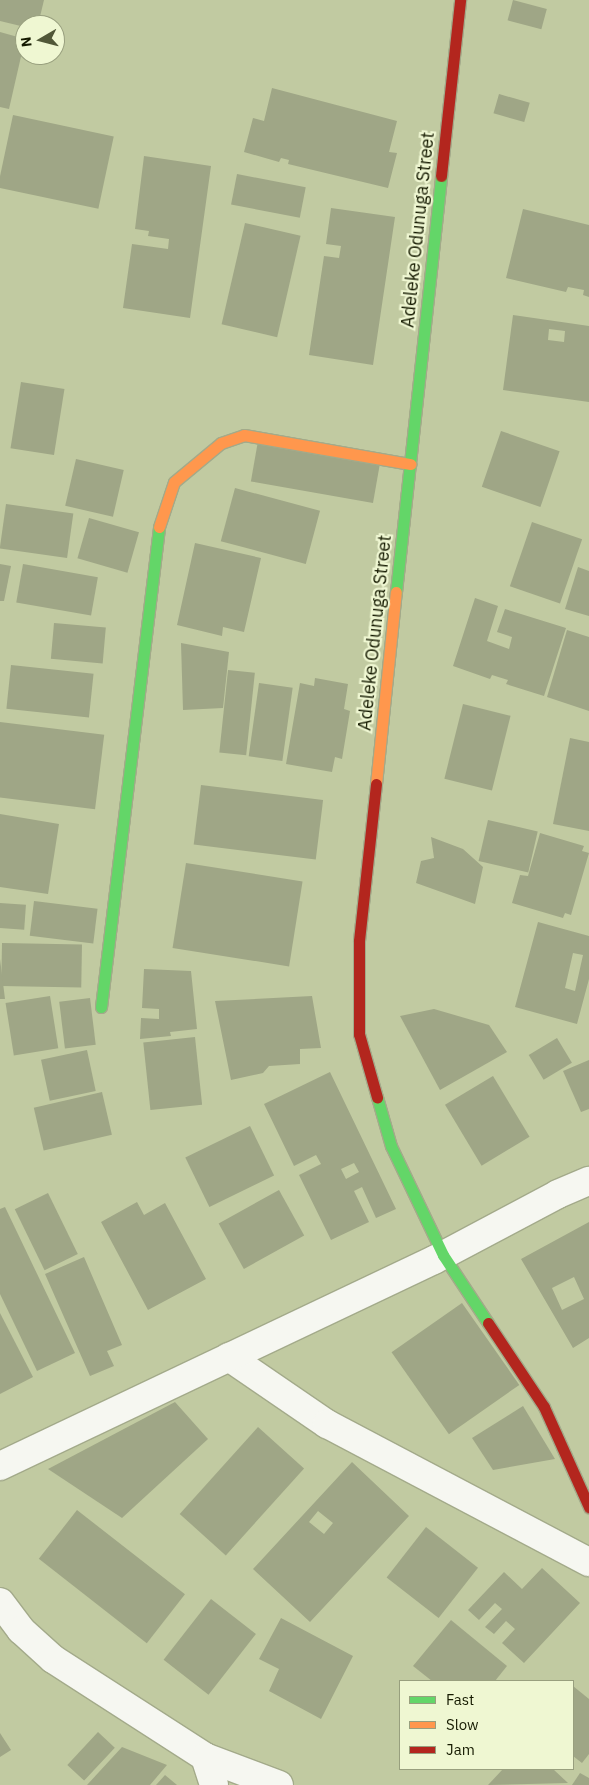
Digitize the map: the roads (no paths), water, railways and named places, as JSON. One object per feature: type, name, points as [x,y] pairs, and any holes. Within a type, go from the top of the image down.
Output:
[{"type":"street","name":"Adeleke Odunuga Street","points":[[460,0],[359,942],[360,1034],[391,1146],[443,1255],[544,1407],[589,1507]]},
{"type":"street","points":[[101,1008],[161,514],[174,482],[208,452],[244,435],[410,464]]},
{"type":"street","points":[[0,1466],[443,1255],[589,1181]]},
{"type":"street","points":[[229,1357],[327,1424],[589,1562]]},
{"type":"street","points":[[0,1602],[21,1630],[53,1659],[205,1757],[279,1785]]},
{"type":"street","points":[[205,1757],[214,1785]]}]
